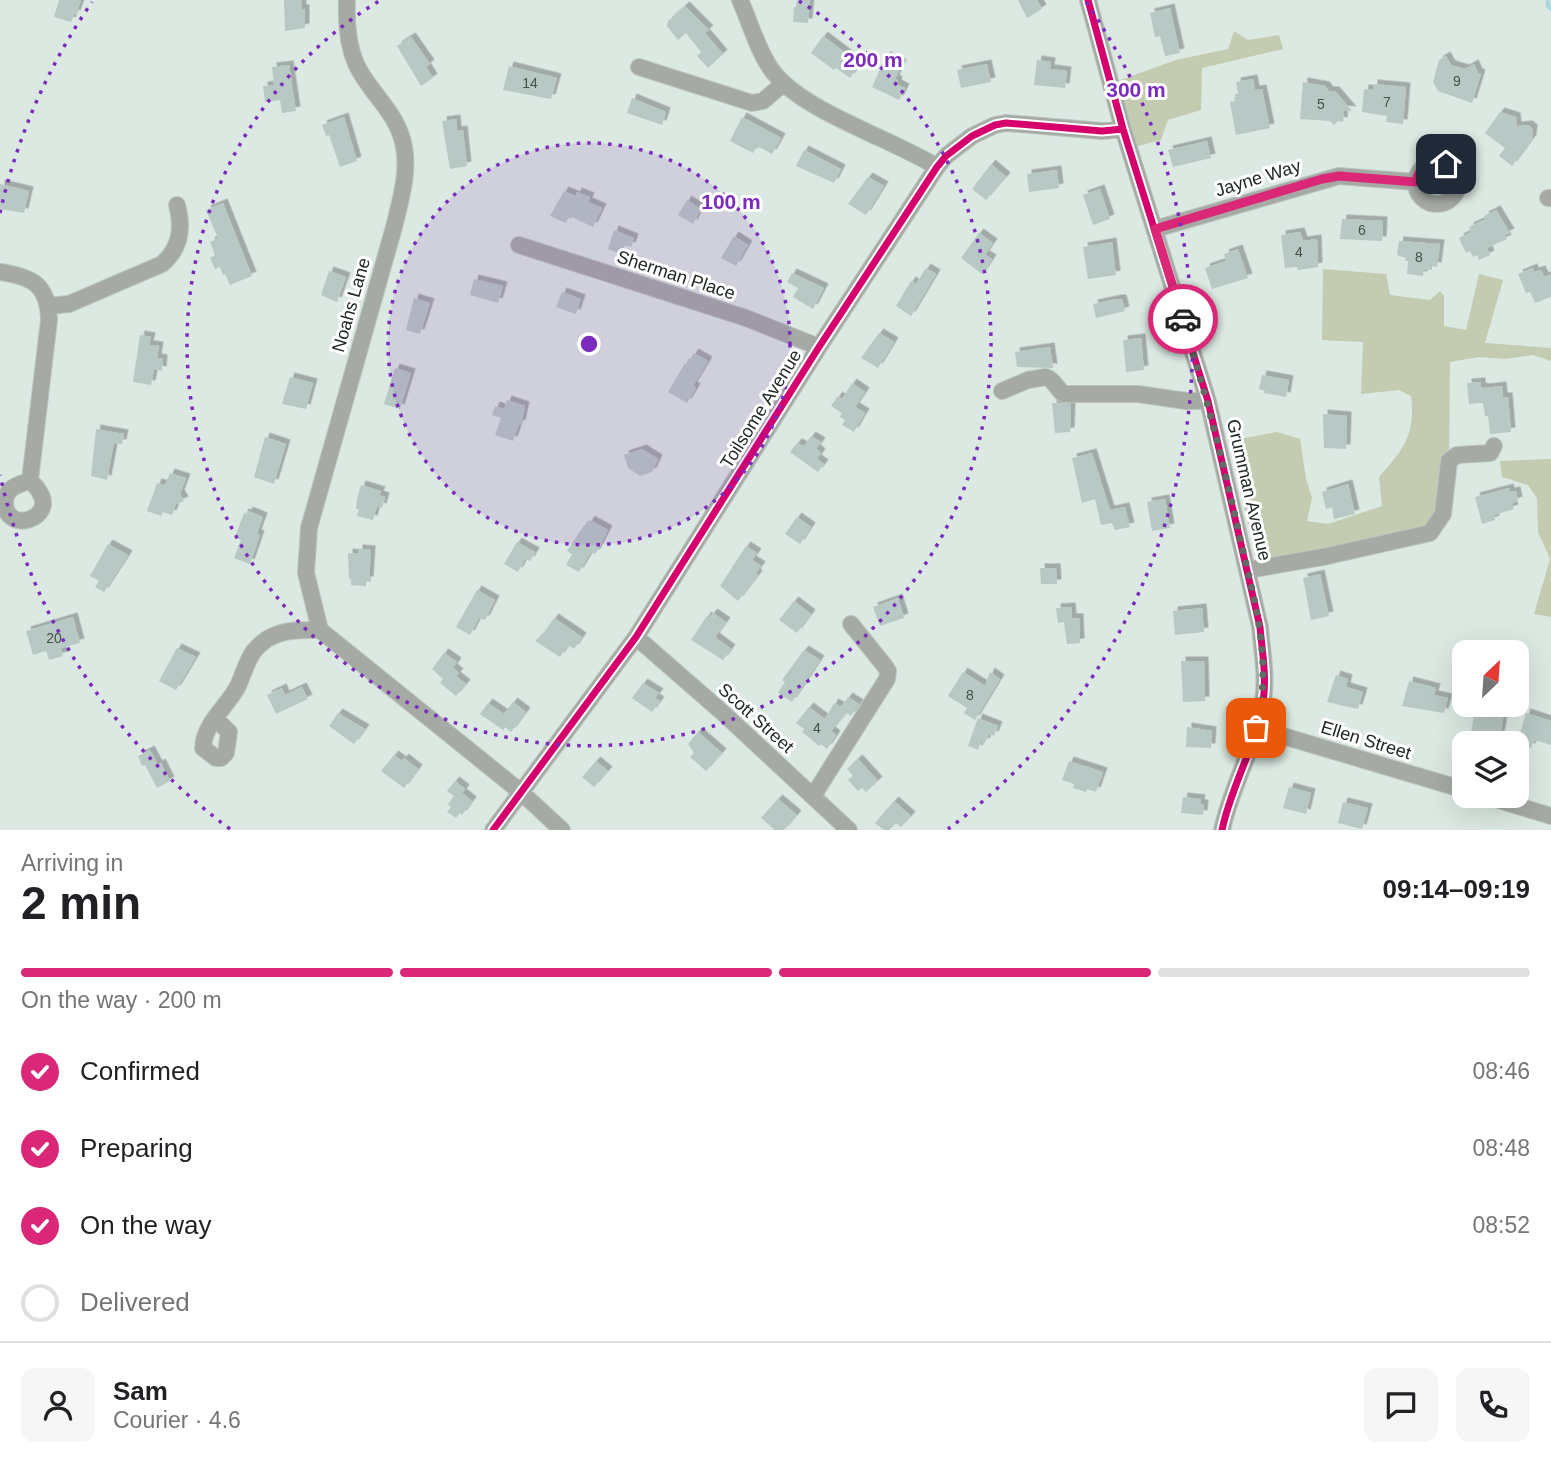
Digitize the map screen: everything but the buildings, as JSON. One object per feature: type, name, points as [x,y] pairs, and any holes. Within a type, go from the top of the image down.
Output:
[{"type":"street","name":"Noahs Lane","points":[[320,630],[306,573],[309,528],[394,227],[403,186],[405,150],[393,115],[357,66],[348,44],[347,0]]},
{"type":"street","points":[[740,0],[770,68],[783,84],[811,104],[913,152],[937,167]]},
{"type":"street","name":"Grumman Avenue","points":[[1088,0],[1123,129],[1208,401],[1260,627],[1264,665],[1263,702],[1222,830]]},
{"type":"street","points":[[639,67],[752,103],[762,101],[783,84]]},
{"type":"street","name":"Toilsome Avenue","points":[[493,830],[636,637],[819,347],[937,167],[959,144],[983,130],[1006,123],[1102,131],[1123,129]]},
{"type":"street","name":"Jayne Way","points":[[1155,229],[1339,176],[1416,182]]},
{"type":"street","points":[[48,306],[69,304],[162,264],[174,248],[182,226],[177,205]]},
{"type":"street","name":"Sherman Place","points":[[519,245],[746,318],[819,347]]},
{"type":"street","points":[[0,272],[33,280],[41,288],[48,306],[49,320],[30,480],[43,499],[43,506],[37,517],[26,521],[14,519],[2,505],[12,487],[30,480]]},
{"type":"street","points":[[1002,391],[1040,376],[1052,379],[1064,394],[1138,394],[1186,401],[1208,401]]},
{"type":"street","points":[[1248,570],[1430,533],[1443,514],[1449,461],[1457,455],[1490,453],[1494,446]]},
{"type":"street","points":[[813,796],[887,679],[888,671],[851,624]]},
{"type":"street","points":[[215,718],[236,689],[254,650],[270,637],[291,630],[320,630],[522,793],[562,830]]},
{"type":"street","name":"Scott Street","points":[[636,637],[849,830]]},
{"type":"street","name":"Ellen Street","points":[[1256,728],[1452,786]]},
{"type":"street","points":[[1525,808],[1551,816]]},
{"type":"green space","points":[[1234,31],[1248,40],[1279,35],[1283,49],[1202,68],[1201,110],[1168,120],[1161,140],[1130,148],[1118,81],[1176,60],[1228,49]]},
{"type":"green space","points":[[1323,269],[1386,274],[1390,295],[1430,300],[1440,291],[1444,296],[1444,326],[1466,330],[1479,274],[1503,280],[1485,343],[1551,348],[1551,361],[1533,355],[1505,359],[1479,357],[1450,362],[1449,461],[1435,528],[1258,568],[1229,441],[1277,432],[1300,439],[1312,498],[1307,521],[1328,524],[1382,506],[1379,477],[1401,450],[1409,432],[1411,396],[1399,390],[1361,394],[1363,342],[1322,340]]},
{"type":"green space","points":[[1551,459],[1551,617],[1534,614],[1550,559],[1538,532],[1537,498],[1528,485],[1502,477],[1500,461]]},
{"type":"waterway","points":[[1548,0],[1551,9]]},
{"type":"cycle path","points":[[1088,0],[1123,129],[1208,401],[1260,627],[1264,674],[1263,702],[1255,734],[1222,830]]},
{"type":"cycle path","points":[[493,830],[636,637],[819,347],[946,156],[972,136],[1006,123],[1102,131],[1123,129]]},
{"type":"way so far","points":[[1183,319],[1216,433],[1260,627],[1264,683],[1263,702],[1256,728]]},
{"type":"route","points":[[1183,319],[1155,229],[1322,179],[1358,176],[1416,182],[1421,169],[1426,165],[1432,162],[1446,164]]}]
